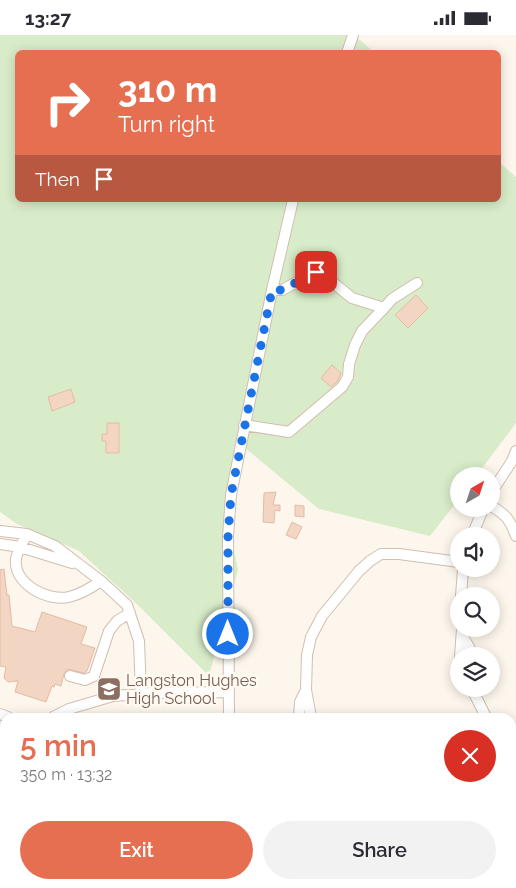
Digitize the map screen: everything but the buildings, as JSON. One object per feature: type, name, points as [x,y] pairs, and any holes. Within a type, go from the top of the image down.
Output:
[{"type":"street","points":[[348,50],[353,35]]},
{"type":"street","points":[[229,713],[228,537],[231,495],[292,202]]},
{"type":"street","points":[[272,290],[282,290],[316,272],[352,298],[384,308]]},
{"type":"street","points":[[244,425],[289,432],[342,387],[348,377],[349,365],[362,331],[392,299],[417,283]]},
{"type":"street","points":[[500,480],[514,460],[516,451]]},
{"type":"street","points":[[500,511],[504,513],[512,525],[516,536]]},
{"type":"street","points":[[0,531],[27,534],[55,547],[101,581],[127,605],[139,641],[141,694]]},
{"type":"street","points":[[27,534],[15,561],[20,575],[28,585],[54,597],[68,597],[86,591],[101,581]]},
{"type":"street","points":[[0,544],[20,547],[80,566]]},
{"type":"street","points":[[310,713],[306,690],[307,655],[311,637],[322,616],[359,571],[381,554],[399,554],[450,561]]},
{"type":"street","points":[[70,676],[85,680],[94,676],[109,631],[117,621],[130,613]]},
{"type":"street","points":[[299,713],[300,702],[306,690]]},
{"type":"street","points":[[61,713],[113,696],[229,692]]},
{"type":"street","points":[[478,697],[484,713]]},
{"type":"green space","points":[[0,35],[354,35],[372,50],[15,50],[15,202],[501,202],[501,164],[516,177],[516,423],[483,467],[450,467],[450,510],[430,536],[319,509],[239,443],[225,506],[238,570],[209,676],[140,607],[79,551],[17,524],[0,512]]},
{"type":"place","name":"Langston Hughes High School","points":[[109,689]]},
{"type":"route","points":[[228,634],[228,537],[231,495],[234,472],[272,290],[282,290],[316,272]]}]
